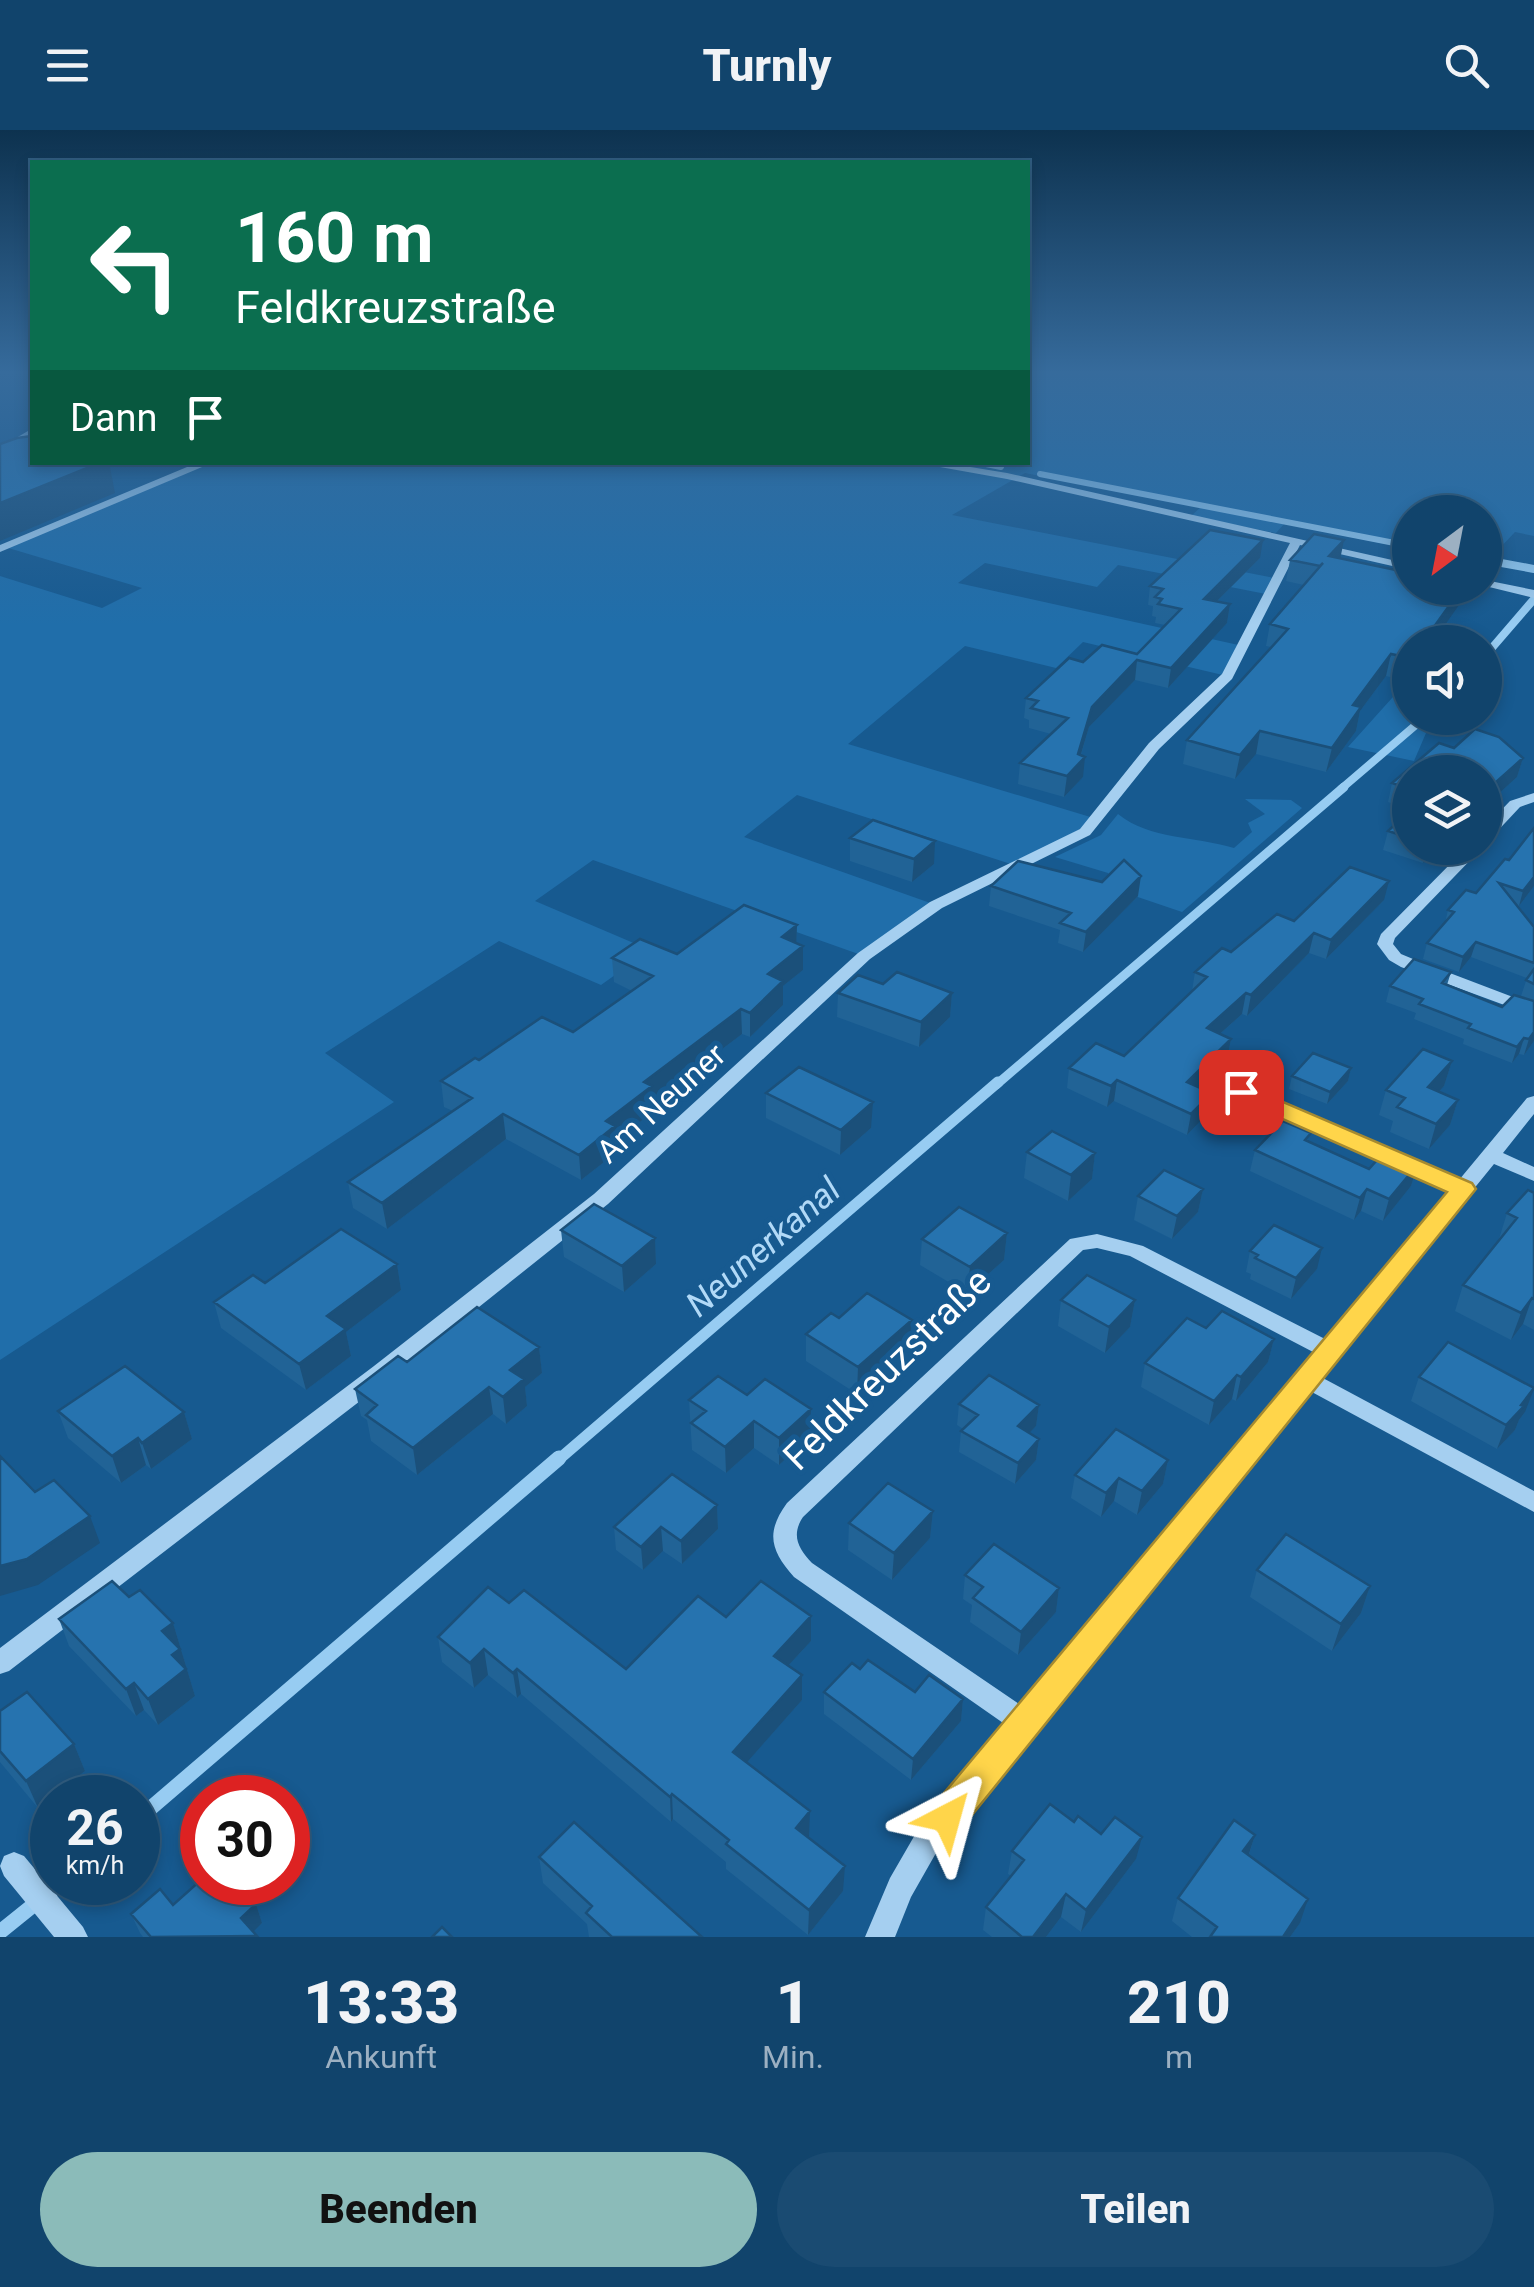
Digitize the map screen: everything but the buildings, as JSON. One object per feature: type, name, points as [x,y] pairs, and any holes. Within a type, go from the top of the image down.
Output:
[{"type":"street","points":[[0,548],[203,465]]},
{"type":"street","points":[[936,465],[1007,476],[1136,508],[1392,562]]},
{"type":"street","name":"Am Neuner","points":[[0,1663],[382,1372],[601,1198],[864,956],[936,905],[1084,832],[1154,746],[1227,676],[1297,540]]},
{"type":"street","points":[[1502,587],[1534,594]]},
{"type":"street","points":[[1502,818],[1516,804],[1534,797]]},
{"type":"street","points":[[1457,865],[1387,937],[1385,944],[1395,957],[1407,963],[1534,1011]]},
{"type":"street","points":[[1241,1092],[1463,1189]]},
{"type":"street","points":[[880,1937],[900,1888],[926,1843],[1534,1102]]},
{"type":"street","points":[[1491,1155],[1534,1175]]},
{"type":"street","name":"Feldkreuzstraße","points":[[1022,1722],[803,1570],[786,1552],[785,1522],[1033,1281],[1077,1244],[1096,1240],[1136,1251],[1330,1352]]},
{"type":"street","points":[[1307,1378],[1534,1502]]},
{"type":"street","points":[[14,1866],[72,1937]]},
{"type":"shaded area","points":[[1030,456],[1534,456],[1534,536],[1515,532],[1502,546],[1502,495],[1392,495],[1392,545],[1212,509],[1284,524],[1276,533],[1191,516],[1201,507],[1025,473],[952,515],[1274,578],[1266,594],[1118,565],[1097,587],[985,563],[958,583],[1243,646],[1227,676],[1083,642],[1056,668],[965,646],[848,744],[1097,819],[1017,866],[797,795],[744,837],[936,905],[864,956],[593,860],[535,901],[650,950],[601,985],[499,941],[325,1053],[394,1102],[0,1360],[0,576],[102,608],[142,588],[5,547],[204,465],[1030,465]]},
{"type":"shaded area","points":[[1392,698],[1392,735],[1425,735],[1417,755],[1392,756],[1348,747]]},
{"type":"shaded area","points":[[1245,799],[1291,800],[1302,808],[1182,912],[1123,892],[1108,873],[1055,857],[1101,835],[1118,814],[1144,829],[1234,848],[1252,832],[1248,823],[1265,814]]},
{"type":"waterway","points":[[991,465],[1001,467]]},
{"type":"waterway","points":[[1040,474],[1392,542]]},
{"type":"waterway","points":[[1502,563],[1534,569]]},
{"type":"waterway","name":"Neunerkanal","points":[[1502,636],[1534,599]]},
{"type":"waterway","name":"Neunerkanal","points":[[1341,789],[1404,735]]},
{"type":"waterway","name":"Neunerkanal","points":[[996,1085],[1344,787]]},
{"type":"waterway","name":"Neunerkanal","points":[[557,1461],[998,1082]]},
{"type":"waterway","name":"Neunerkanal","points":[[160,1800],[559,1458]]},
{"type":"waterway","name":"Neunerkanal","points":[[0,1932],[33,1905]]},
{"type":"route","points":[[947,1818],[1463,1189],[1241,1092]]}]
